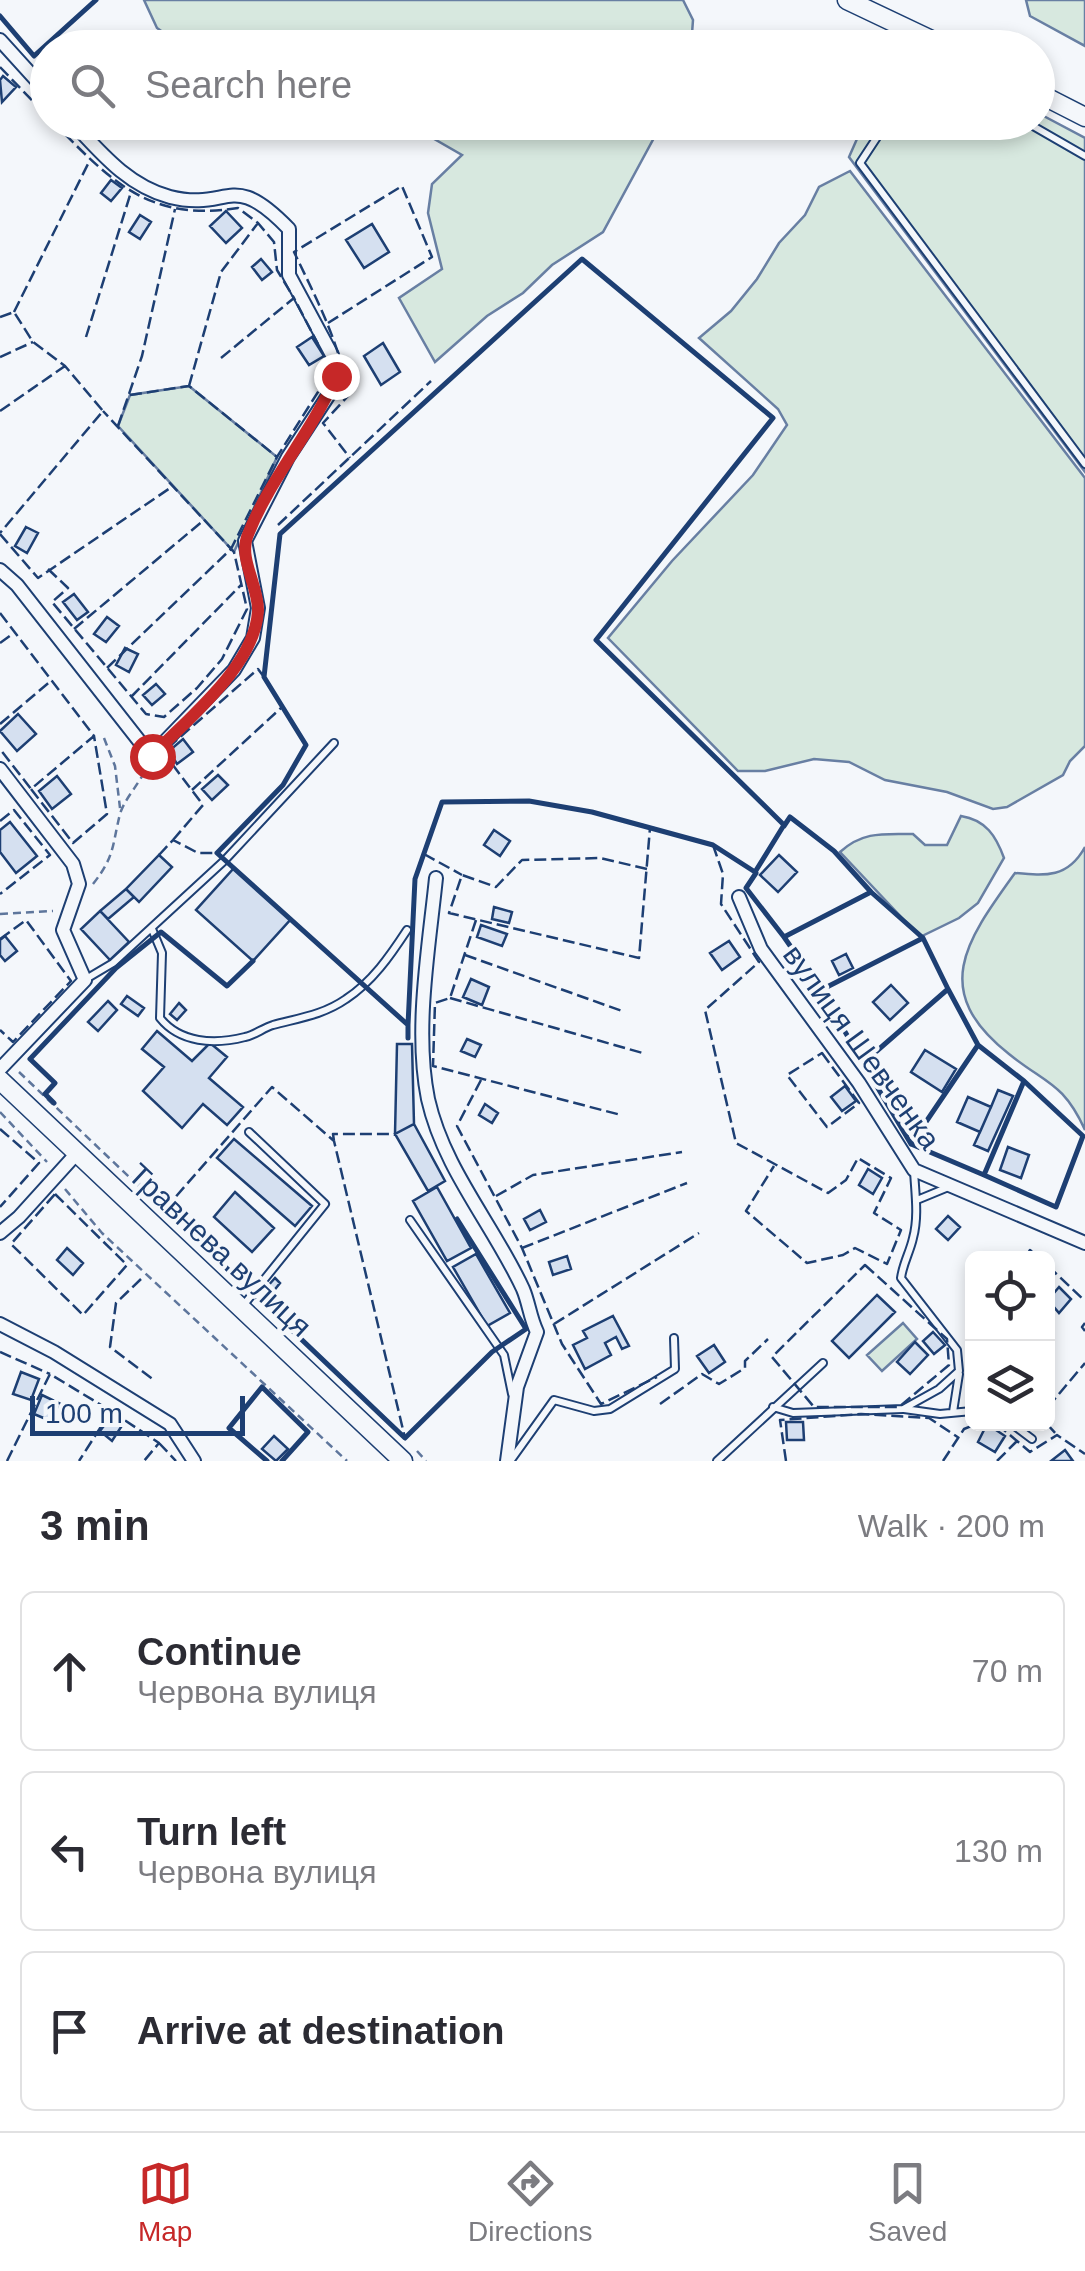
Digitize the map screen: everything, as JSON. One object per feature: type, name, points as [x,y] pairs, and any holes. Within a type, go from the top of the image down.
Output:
[{"type":"street","points":[[847,0],[908,30]]},
{"type":"street","points":[[0,40],[30,73]]},
{"type":"street","points":[[1055,101],[1085,116]]},
{"type":"street","points":[[0,570],[17,585],[152,756],[234,670],[253,638],[258,608],[245,541],[336,376],[332,355],[289,275],[289,228],[270,208],[243,194],[195,201],[168,196],[130,181],[90,140]]},
{"type":"street","points":[[0,769],[73,864],[79,884],[63,930],[84,980],[4,1065]]},
{"type":"street","points":[[436,878],[427,957],[424,1042],[428,1099],[456,1174],[525,1292],[537,1332],[517,1387],[513,1459]]},
{"type":"street","name":"вулиця Шевченка","points":[[739,897],[761,948],[859,1083],[914,1170],[1085,1243]]},
{"type":"street","name":"Травнева вулиця","points":[[0,1080],[246,1301],[409,1456]]},
{"type":"street","points":[[0,1233],[78,1153]]},
{"type":"street","points":[[0,1324],[54,1352],[170,1424],[194,1461]]},
{"type":"lane","points":[[1055,139],[1085,156]]},
{"type":"lane","points":[[875,140],[860,164],[1085,464]]},
{"type":"lane","points":[[84,980],[113,963],[225,860],[334,742]]},
{"type":"lane","points":[[152,929],[162,953],[160,1018],[184,1039],[218,1040],[246,1037],[272,1025],[324,1012],[349,997],[385,964],[407,930]]},
{"type":"lane","points":[[246,1301],[325,1204],[249,1132]]},
{"type":"lane","points":[[914,1170],[913,1241],[904,1256],[900,1278],[958,1350],[953,1412]]},
{"type":"lane","points":[[916,1201],[952,1186]]},
{"type":"lane","points":[[410,1220],[504,1355],[514,1405]]},
{"type":"lane","points":[[513,1459],[554,1400],[594,1412],[610,1409],[652,1386],[675,1368],[674,1338]]},
{"type":"lane","points":[[717,1461],[823,1363]]},
{"type":"lane","points":[[902,1409],[938,1389],[959,1371]]},
{"type":"lane","points":[[773,1407],[793,1413],[965,1411]]},
{"type":"lane","points":[[1021,1431],[1032,1439]]},
{"type":"path","points":[[0,914],[60,911],[93,884],[107,866],[116,842],[120,810],[115,766],[104,738]]},
{"type":"path","points":[[120,810],[135,792],[152,756]]},
{"type":"path","points":[[4,1065],[246,1301]]},
{"type":"path","points":[[0,1112],[46,1158],[55,1177],[102,1233],[347,1461]]},
{"type":"path","points":[[409,1456],[426,1461]]},
{"type":"shaded area","points":[[144,0],[683,0],[693,20],[692,30],[157,28]]},
{"type":"shaded area","points":[[1026,0],[1085,0],[1085,46],[1030,16]]},
{"type":"shaded area","points":[[1055,122],[1085,138],[1085,472],[849,157],[856,140],[1055,140]]},
{"type":"shaded area","points":[[436,140],[653,140],[603,232],[552,265],[523,293],[487,316],[435,362],[399,298],[442,269],[428,213],[432,184],[462,155]]},
{"type":"shaded area","points":[[850,171],[1085,478],[1085,746],[1063,775],[1007,807],[993,809],[947,792],[885,780],[849,762],[814,759],[765,771],[738,771],[608,638],[672,561],[753,475],[787,425],[778,409],[699,338],[731,311],[757,279],[779,243],[805,215],[819,187]]},
{"type":"shaded area","points":[[189,386],[277,457],[234,552],[118,426],[130,395]]},
{"type":"shaded area","points":[[961,816],[989,830],[1004,858],[978,903],[959,918],[920,937],[840,852],[857,840],[883,834],[913,834],[925,845],[947,845]]},
{"type":"shaded area","points":[[1085,847],[1085,1130],[1069,1102],[1053,1085],[984,1031],[969,1009],[963,987],[970,944],[1015,873],[1037,875],[1064,870]]},
{"type":"shaded area","points":[[903,1323],[917,1339],[882,1371],[867,1355]]},
{"type":"building","points":[[3,76],[16,87],[2,102],[0,80]]},
{"type":"building","points":[[111,180],[122,188],[111,201],[101,193]]},
{"type":"building","points":[[226,211],[242,228],[226,243],[210,226]]},
{"type":"building","points":[[140,215],[151,222],[140,239],[129,232]]},
{"type":"building","points":[[372,224],[389,252],[364,268],[346,240]]},
{"type":"building","points":[[261,259],[272,272],[262,280],[252,267]]},
{"type":"building","points":[[312,337],[324,356],[309,365],[297,347]]},
{"type":"building","points":[[383,343],[400,372],[381,385],[364,356]]},
{"type":"building","points":[[26,527],[38,533],[27,553],[15,546]]},
{"type":"building","points":[[74,594],[88,612],[77,620],[63,602]]},
{"type":"building","points":[[107,617],[119,626],[106,642],[94,634]]},
{"type":"building","points":[[125,648],[138,654],[129,672],[116,665]]},
{"type":"building","points":[[156,684],[165,694],[152,705],[143,695]]},
{"type":"building","points":[[18,714],[36,734],[17,751],[0,731]]},
{"type":"building","points":[[183,739],[193,752],[177,764],[169,751]]},
{"type":"building","points":[[218,775],[228,785],[212,800],[202,789]]},
{"type":"building","points":[[57,776],[71,794],[52,809],[39,791]]},
{"type":"building","points":[[10,822],[37,856],[16,873],[0,852],[0,830]]},
{"type":"building","points":[[494,830],[510,841],[500,856],[484,845]]},
{"type":"building","points":[[159,855],[172,867],[139,902],[126,889]]},
{"type":"building","points":[[779,855],[797,872],[778,892],[760,875]]},
{"type":"building","points":[[234,868],[291,919],[253,961],[196,910]]},
{"type":"building","points":[[126,889],[134,897],[108,919],[100,911]]},
{"type":"building","points":[[494,907],[512,912],[509,923],[492,919]]},
{"type":"building","points":[[100,911],[129,942],[110,960],[81,929]]},
{"type":"building","points":[[481,925],[507,934],[502,946],[477,937]]},
{"type":"building","points":[[5,936],[17,951],[5,961],[0,955],[0,940]]},
{"type":"building","points":[[729,941],[740,957],[722,970],[710,953]]},
{"type":"building","points":[[846,954],[853,968],[839,975],[832,961]]},
{"type":"building","points":[[471,979],[489,987],[482,1005],[463,997]]},
{"type":"building","points":[[891,985],[908,1003],[890,1020],[873,1002]]},
{"type":"building","points":[[127,996],[144,1008],[138,1016],[121,1004]]},
{"type":"building","points":[[108,1001],[117,1010],[98,1031],[88,1022]]},
{"type":"building","points":[[179,1003],[186,1010],[177,1020],[170,1014]]},
{"type":"building","points":[[157,1031],[192,1061],[210,1043],[227,1057],[209,1078],[243,1107],[227,1125],[203,1104],[182,1128],[143,1091],[164,1067],[142,1049]]},
{"type":"building","points":[[467,1039],[481,1045],[475,1057],[461,1051]]},
{"type":"building","points":[[397,1044],[412,1044],[414,1124],[395,1134]]},
{"type":"building","points":[[925,1050],[956,1069],[942,1092],[911,1072]]},
{"type":"building","points":[[845,1086],[856,1101],[842,1111],[831,1097]]},
{"type":"building","points":[[998,1090],[1013,1096],[988,1151],[974,1145],[980,1132],[957,1122],[968,1097],[991,1107]]},
{"type":"building","points":[[968,1097],[991,1107],[980,1132],[957,1122]]},
{"type":"building","points":[[485,1104],[498,1113],[492,1123],[479,1115]]},
{"type":"building","points":[[414,1124],[445,1181],[428,1191],[395,1134]]},
{"type":"building","points":[[234,1139],[312,1206],[295,1226],[217,1158]]},
{"type":"building","points":[[1008,1147],[1029,1155],[1021,1178],[1000,1170]]},
{"type":"building","points":[[868,1169],[882,1178],[873,1194],[859,1185]]},
{"type":"building","points":[[437,1187],[471,1248],[447,1261],[413,1201]]},
{"type":"building","points":[[235,1192],[274,1228],[252,1252],[214,1217]]},
{"type":"building","points":[[540,1210],[546,1222],[530,1230],[524,1219]]},
{"type":"building","points":[[948,1216],[960,1227],[948,1240],[936,1229]]},
{"type":"building","points":[[67,1248],[83,1263],[73,1275],[57,1260]]},
{"type":"building","points":[[476,1254],[510,1313],[487,1326],[453,1267]]},
{"type":"building","points":[[567,1256],[571,1269],[553,1275],[549,1262]]},
{"type":"building","points":[[275,1278],[280,1283],[272,1293],[266,1288]]},
{"type":"building","points":[[1059,1287],[1071,1299],[1059,1313],[1055,1308],[1055,1292]]},
{"type":"building","points":[[877,1295],[895,1312],[849,1358],[832,1341]]},
{"type":"building","points":[[613,1316],[629,1346],[622,1349],[616,1337],[605,1343],[611,1355],[585,1369],[573,1345],[587,1338],[583,1331]]},
{"type":"building","points":[[933,1332],[945,1345],[934,1354],[923,1341]]},
{"type":"building","points":[[915,1342],[928,1355],[910,1374],[897,1362]]},
{"type":"building","points":[[714,1345],[725,1362],[709,1373],[697,1356]]},
{"type":"building","points":[[21,1372],[39,1379],[31,1400],[13,1394]]},
{"type":"building","points":[[42,1395],[61,1404],[53,1422],[34,1414]]},
{"type":"building","points":[[112,1415],[123,1424],[112,1441],[100,1431]]},
{"type":"building","points":[[786,1422],[803,1422],[804,1440],[787,1440]]},
{"type":"building","points":[[984,1431],[998,1431],[1005,1436],[995,1452],[978,1442]]},
{"type":"building","points":[[274,1436],[288,1449],[276,1461],[262,1449]]},
{"type":"building","points":[[1065,1450],[1073,1461],[1051,1461]]},
{"type":"fence","points":[[0,67],[30,98]]},
{"type":"fence","points":[[71,140],[114,179],[156,203],[207,211],[238,208],[274,242],[277,270],[294,298]]},
{"type":"fence","points":[[14,312],[90,160]]},
{"type":"fence","points":[[328,323],[432,257],[402,186],[294,252],[334,340],[345,377],[348,396],[323,423],[350,458]]},
{"type":"fence","points":[[86,337],[131,192]]},
{"type":"fence","points":[[118,426],[142,356],[175,209]]},
{"type":"fence","points":[[189,386],[221,272],[258,223]]},
{"type":"fence","points":[[221,358],[294,298],[318,344]]},
{"type":"fence","points":[[0,317],[14,312],[33,342],[65,366],[103,411],[0,533]]},
{"type":"fence","points":[[0,357],[33,342]]},
{"type":"fence","points":[[107,668],[231,549],[277,457],[323,384],[327,361]]},
{"type":"fence","points":[[0,411],[65,366]]},
{"type":"fence","points":[[278,525],[431,381]]},
{"type":"fence","points":[[130,395],[189,386],[277,457]]},
{"type":"fence","points":[[48,569],[68,588],[52,602],[146,714],[164,717],[197,688],[222,659],[247,609],[234,552],[103,411]]},
{"type":"fence","points":[[0,534],[38,578],[173,486]]},
{"type":"fence","points":[[74,629],[204,520]]},
{"type":"fence","points":[[131,697],[242,584]]},
{"type":"fence","points":[[0,613],[94,736],[31,789],[0,749]]},
{"type":"fence","points":[[0,643],[15,632]]},
{"type":"fence","points":[[173,840],[203,805],[163,752],[258,669],[264,677]]},
{"type":"fence","points":[[0,724],[52,680]]},
{"type":"fence","points":[[192,790],[282,707]]},
{"type":"fence","points":[[31,789],[73,843],[107,814],[94,736]]},
{"type":"fence","points":[[0,821],[14,810],[50,855],[0,894]]},
{"type":"fence","points":[[647,869],[600,858],[522,860],[496,887],[462,875],[449,913],[639,958],[650,828]]},
{"type":"fence","points":[[159,855],[173,840],[198,853],[217,853]]},
{"type":"fence","points":[[713,845],[723,874],[721,904],[759,962],[705,1010],[736,1143],[828,1193],[846,1180],[858,1158],[891,1178],[874,1213],[901,1230],[887,1264],[855,1248],[843,1255],[807,1263],[746,1211],[774,1166]]},
{"type":"fence","points":[[424,854],[462,875]]},
{"type":"fence","points":[[0,939],[26,920],[71,981],[13,1042],[0,1030]]},
{"type":"fence","points":[[476,920],[450,998],[435,1003],[433,1066],[621,1115]]},
{"type":"fence","points":[[465,955],[622,1011]]},
{"type":"fence","points":[[450,998],[646,1054]]},
{"type":"fence","points":[[822,1053],[859,1103],[827,1127],[787,1075],[822,1053]]},
{"type":"fence","points":[[481,1080],[457,1126],[522,1248],[562,1344],[601,1404],[657,1377]]},
{"type":"fence","points":[[165,1209],[272,1087],[334,1141],[405,1438]]},
{"type":"fence","points":[[0,1129],[39,1163],[0,1207]]},
{"type":"fence","points":[[334,1141],[333,1134],[395,1134]]},
{"type":"fence","points":[[496,1196],[533,1175],[682,1152]]},
{"type":"fence","points":[[522,1248],[687,1183]]},
{"type":"fence","points":[[55,1194],[127,1265],[83,1315],[11,1244],[55,1194]]},
{"type":"fence","points":[[554,1324],[699,1233]]},
{"type":"fence","points":[[865,1265],[947,1339],[949,1365],[899,1407],[814,1407],[772,1357],[865,1265]]},
{"type":"fence","points":[[1055,1273],[1085,1301]]},
{"type":"fence","points":[[141,1279],[116,1303],[110,1347],[154,1380]]},
{"type":"fence","points":[[1085,1323],[1085,1331]]},
{"type":"fence","points":[[660,1404],[702,1374],[719,1384],[745,1368],[745,1361],[768,1339]]},
{"type":"fence","points":[[0,1352],[50,1374]]},
{"type":"fence","points":[[1055,1399],[1085,1363]]},
{"type":"fence","points":[[7,1461],[50,1374],[111,1411],[79,1461]]},
{"type":"fence","points":[[111,1411],[159,1443],[144,1461]]},
{"type":"fence","points":[[786,1461],[780,1420],[861,1414],[929,1418],[959,1438]]},
{"type":"fence","points":[[943,1461],[965,1429]]},
{"type":"fence","points":[[1005,1431],[1030,1452],[1057,1435],[1085,1454]]},
{"type":"fence","points":[[1053,1431],[1057,1435]]},
{"type":"fence","points":[[997,1461],[1017,1441]]},
{"type":"fence","points":[[159,1443],[176,1461]]},
{"type":"wall","points":[[63,30],[96,0]]},
{"type":"wall","points":[[0,16],[30,51]]},
{"type":"wall","points":[[582,259],[773,418],[596,640],[784,825],[755,872],[713,845],[592,812],[529,801],[442,802],[415,879],[408,1025],[217,853],[283,785],[306,745],[264,677],[280,534],[582,259]]},
{"type":"wall","points":[[784,826],[790,817],[834,851],[871,892]]},
{"type":"wall","points":[[756,873],[746,888],[784,937]]},
{"type":"wall","points":[[821,990],[784,937],[871,892],[923,938]]},
{"type":"wall","points":[[54,1103],[45,1094],[55,1083],[30,1059],[116,968],[161,932],[227,986],[253,961]]},
{"type":"wall","points":[[863,1063],[821,990],[923,938],[948,989]]},
{"type":"wall","points":[[911,1144],[984,1175],[1024,1081],[978,1045],[948,989],[863,1063],[911,1144],[978,1045]]},
{"type":"wall","points":[[408,1025],[408,1038]]},
{"type":"wall","points":[[984,1175],[1056,1207],[1083,1136],[1024,1081]]},
{"type":"wall","points":[[133,1179],[405,1438],[492,1352],[526,1329],[457,1219]]},
{"type":"wall","points":[[267,1461],[229,1428],[262,1387],[308,1432],[282,1461]]},
{"type":"route","points":[[152,756],[234,670],[253,638],[258,608],[245,541],[336,376]]}]
